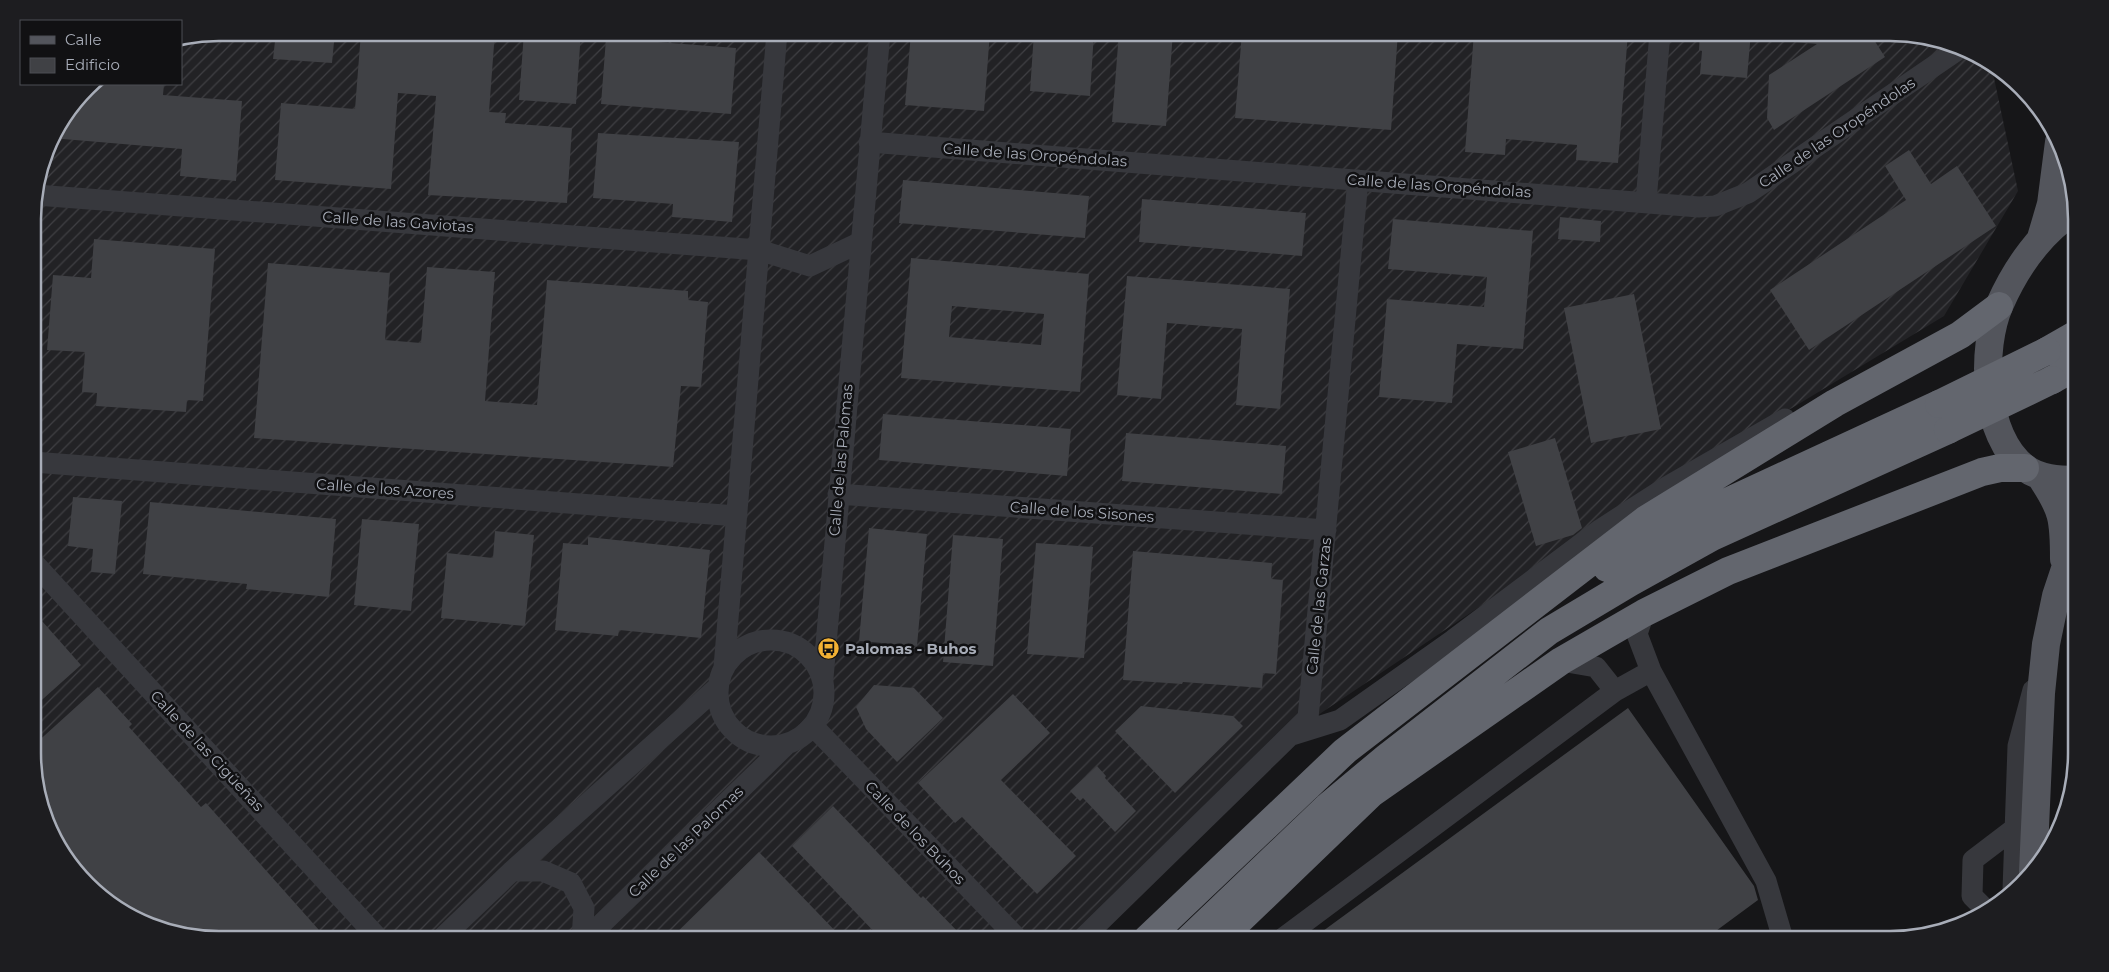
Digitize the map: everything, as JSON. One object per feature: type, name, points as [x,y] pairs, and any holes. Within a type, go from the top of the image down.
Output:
[{"type":"highway","points":[[1155,931],[1345,751],[1645,520],[1835,403],[1960,335],[1999,306]]},
{"type":"highway","points":[[1502,631],[1634,552],[1700,516],[1939,404],[2047,352],[2068,339]]},
{"type":"highway","points":[[1196,931],[1327,807],[1386,757],[1549,631],[1712,537],[1948,430],[2064,373]]},
{"type":"highway","points":[[1228,931],[1372,793],[1561,660],[1644,613],[1728,571],[1982,472],[2000,468],[2032,472]]},
{"type":"main road","points":[[2041,239],[2052,204],[2057,159]]},
{"type":"main road","points":[[2063,568],[2064,533],[2061,510],[2032,472],[2011,456],[2001,440],[1993,418],[1989,366],[1991,334],[1999,306],[2016,272],[2041,239],[2068,216]]},
{"type":"main road","points":[[2032,472],[2068,479]]},
{"type":"main road","points":[[2033,859],[2041,693],[2046,644],[2056,596],[2068,556]]},
{"type":"street","points":[[450,931],[512,871],[721,677],[735,653],[750,643],[768,639],[786,641],[802,649],[815,662],[823,678],[825,695],[822,711],[814,726],[801,738],[786,745],[769,747],[752,743],[737,734],[725,721],[719,705],[721,677],[737,516],[776,41]]},
{"type":"street","name":"Calle de las Palomas","points":[[823,678],[879,41]]},
{"type":"street","points":[[1646,202],[1659,41]]},
{"type":"street","name":"Calle de las Oropéndolas","points":[[869,142],[1699,207],[1715,206],[1748,193],[1953,53]]},
{"type":"street","name":"Calle de las Garzas","points":[[1090,931],[1308,718],[1358,180]]},
{"type":"street","name":"Calle de las Gaviotas","points":[[43,196],[759,250]]},
{"type":"street","points":[[759,250],[810,266],[860,242]]},
{"type":"street","points":[[1289,736],[1340,720],[1453,640],[1601,529],[1668,486],[1797,412],[1835,403]]},
{"type":"street","name":"Calle de los Azores","points":[[42,463],[737,516]]},
{"type":"street","name":"Calle de los Sisones","points":[[838,494],[1326,530]]},
{"type":"street","name":"Calle de las Cigüeñas","points":[[41,571],[371,931]]},
{"type":"street","points":[[1644,613],[1637,634],[1651,671],[1766,881],[1781,931]]},
{"type":"street","points":[[2013,881],[2018,746],[2046,644]]},
{"type":"street","points":[[1561,660],[1596,667],[1615,691]]},
{"type":"street","points":[[1293,931],[1615,691],[1651,671]]},
{"type":"street","name":"Calle de los Búhos","points":[[814,726],[1010,931]]},
{"type":"street","name":"Calle de las Palomas","points":[[594,931],[786,745]]},
{"type":"street","points":[[1982,906],[1972,896],[1973,860],[2015,828]]},
{"type":"street","points":[[512,871],[543,871],[571,883],[584,908],[583,931]]},
{"type":"shaded area","points":[[219,41],[1890,41],[1936,47],[1969,60],[1993,74],[2018,191],[1944,316],[1630,506],[1321,713],[1102,931],[219,931],[173,925],[151,917],[120,901],[102,887],[71,852],[55,821],[47,799],[43,776],[41,753],[42,208],[47,173],[55,151],[71,120],[102,85],[182,85],[182,45]]},
{"type":"building","points":[[275,41],[334,41],[332,63],[273,59]]},
{"type":"building","points":[[360,41],[494,41],[489,112],[506,113],[505,123],[572,128],[567,203],[428,195],[436,96],[398,93],[391,189],[275,180],[281,103],[355,109]]},
{"type":"building","points":[[523,41],[580,41],[576,104],[519,100]]},
{"type":"building","points":[[606,41],[645,41],[736,48],[731,114],[601,104]]},
{"type":"building","points":[[910,41],[989,41],[984,111],[905,105]]},
{"type":"building","points":[[1033,41],[1093,41],[1090,96],[1030,91]]},
{"type":"building","points":[[1118,41],[1172,41],[1166,126],[1112,122]]},
{"type":"building","points":[[1241,41],[1397,41],[1391,130],[1235,118]]},
{"type":"building","points":[[1473,41],[1627,41],[1618,163],[1576,160],[1577,145],[1506,139],[1505,155],[1465,152]]},
{"type":"building","points":[[1700,41],[1750,41],[1747,78],[1700,74],[1702,51],[1699,50]]},
{"type":"building","points":[[1875,41],[1885,57],[1774,130],[1767,118],[1769,75],[1817,44],[1793,42]]},
{"type":"building","points":[[102,85],[164,85],[163,95],[242,101],[236,181],[180,176],[182,149],[61,139],[71,120]]},
{"type":"building","points":[[598,133],[739,142],[732,222],[672,217],[673,204],[593,198]]},
{"type":"building","points":[[1909,150],[1931,184],[1957,166],[1996,226],[1809,350],[1770,290],[1906,200],[1885,166]]},
{"type":"building","points":[[903,180],[1089,196],[1085,238],[899,223]]},
{"type":"building","points":[[1142,199],[1306,213],[1302,256],[1139,242]]},
{"type":"building","points":[[1560,217],[1601,221],[1600,242],[1558,239]]},
{"type":"building","points":[[1393,219],[1533,231],[1523,349],[1457,344],[1452,403],[1379,397],[1387,299],[1484,307],[1487,277],[1388,269]]},
{"type":"building","points":[[94,239],[215,249],[203,401],[187,400],[186,412],[96,406],[97,393],[82,392],[85,352],[47,350],[53,275],[91,278]]},
{"type":"building","points":[[911,258],[1089,274],[1080,392],[901,378]],"holes":[[[952,306],[1044,314],[1041,345],[949,337]]]},
{"type":"building","points":[[268,263],[390,273],[385,340],[421,343],[427,267],[495,272],[485,401],[537,405],[547,280],[688,291],[688,300],[708,302],[701,387],[681,386],[673,467],[254,438]]},
{"type":"building","points":[[1127,276],[1290,289],[1280,409],[1236,405],[1242,329],[1167,323],[1161,399],[1117,395]]},
{"type":"building","points":[[1634,294],[1661,429],[1591,443],[1564,308]]},
{"type":"building","points":[[883,414],[1071,429],[1067,476],[879,460]]},
{"type":"building","points":[[1126,433],[1286,446],[1282,494],[1122,481]]},
{"type":"building","points":[[1555,438],[1582,528],[1573,535],[1536,546],[1508,452]]},
{"type":"building","points":[[73,497],[122,501],[115,574],[91,572],[93,549],[68,546]]},
{"type":"building","points":[[150,502],[336,519],[329,597],[246,589],[247,584],[143,574]]},
{"type":"building","points":[[362,519],[419,524],[411,611],[354,605]]},
{"type":"building","points":[[869,528],[927,534],[917,646],[859,641]]},
{"type":"building","points":[[495,531],[534,535],[525,626],[441,618],[447,553],[493,558]]},
{"type":"building","points":[[953,535],[1003,539],[993,666],[943,662]]},
{"type":"building","points":[[588,537],[710,550],[701,638],[619,630],[618,636],[555,630],[563,543],[588,545]]},
{"type":"building","points":[[1036,543],[1093,547],[1084,658],[1027,654]]},
{"type":"building","points":[[1133,551],[1272,563],[1271,579],[1283,580],[1276,674],[1263,673],[1262,688],[1123,680]]},
{"type":"building","points":[[41,620],[81,665],[41,701]]},
{"type":"building","points":[[874,685],[914,688],[943,718],[897,762],[866,729],[856,707]]},
{"type":"building","points":[[98,687],[132,724],[129,727],[201,807],[206,803],[320,931],[219,931],[196,929],[173,925],[151,917],[120,901],[85,870],[71,852],[60,832],[47,799],[43,776],[41,739]]},
{"type":"building","points":[[1013,694],[1050,733],[1001,780],[1076,856],[1037,894],[962,817],[955,823],[918,783]]},
{"type":"building","points":[[1141,706],[1233,716],[1243,726],[1175,793],[1115,731]]},
{"type":"building","points":[[1628,708],[1754,886],[1758,900],[1716,931],[1323,931]]},
{"type":"building","points":[[1097,766],[1106,776],[1105,778],[1136,811],[1115,832],[1083,798],[1080,801],[1070,791]]},
{"type":"building","points":[[833,806],[921,898],[923,896],[957,931],[873,931],[792,846]]},
{"type":"building","points":[[759,852],[835,931],[678,931]]},
{"type":"place","name":"Palomas - Buhos","points":[[829,649]]}]
